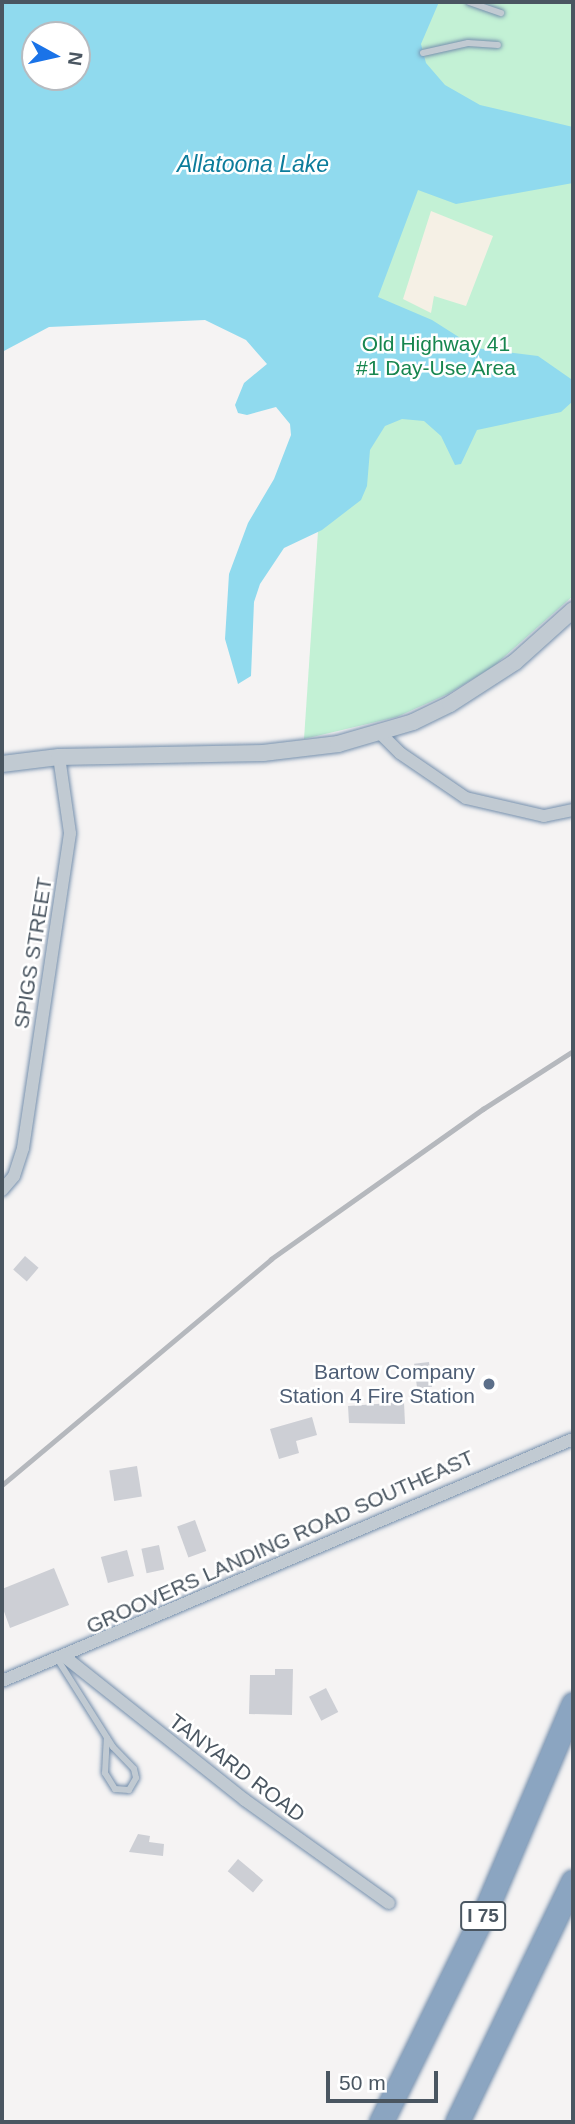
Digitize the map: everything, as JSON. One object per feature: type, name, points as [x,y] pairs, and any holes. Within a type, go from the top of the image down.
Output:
[{"type":"highway","name":"I 75","points":[[381,2122],[490,1900],[573,1704]]},
{"type":"highway","points":[[457,2122],[573,1881]]},
{"type":"street","points":[[2,764],[59,757],[263,753],[338,744],[380,733],[425,716],[484,684],[534,648],[573,610]]},
{"type":"street","points":[[380,733],[400,753],[466,798],[544,816],[573,810]]},
{"type":"street","name":"SPIGS STREET","points":[[2,1190],[14,1176],[23,1148],[70,833],[59,757]]},
{"type":"street","name":"GROOVERS LANDING ROAD SOUTHEAST","points":[[2,1681],[62,1659],[421,1500],[573,1439]]},
{"type":"street","name":"TANYARD ROAD","points":[[62,1659],[245,1800],[389,1903]]},
{"type":"lane","points":[[469,2],[501,13]]},
{"type":"lane","points":[[423,53],[468,43],[498,44]]},
{"type":"lane","points":[[62,1659],[107,1738],[134,1769],[136,1778],[129,1790],[114,1789],[105,1773],[107,1738]]},
{"type":"green space","name":"Old Highway 41 #1 Day-Use Area","points":[[401,2],[573,2],[573,596],[494,666],[448,694],[397,717],[304,739],[323,457]]},
{"type":"sand","points":[[431,211],[493,236],[466,306],[434,296],[431,313],[403,299]]},
{"type":"water","name":"Allatoona Lake","points":[[2,2],[439,2],[421,44],[426,63],[445,85],[480,105],[573,127],[573,183],[456,204],[418,190],[378,297],[432,320],[476,348],[538,356],[571,379],[573,401],[561,412],[477,430],[461,464],[455,465],[441,436],[424,421],[402,419],[385,426],[370,450],[367,486],[361,500],[322,530],[284,548],[260,584],[254,602],[251,676],[238,684],[225,639],[229,574],[248,523],[274,479],[291,435],[290,424],[276,407],[247,415],[238,413],[235,405],[244,383],[267,364],[246,340],[205,320],[49,327],[2,352]]},
{"type":"building","points":[[25,1256],[39,1268],[27,1281],[13,1270]]},
{"type":"building","points":[[429,1362],[432,1387],[417,1389],[414,1364]]},
{"type":"building","points":[[404,1402],[405,1424],[349,1423],[348,1406]]},
{"type":"building","points":[[312,1417],[317,1435],[296,1441],[299,1453],[279,1459],[270,1429]]},
{"type":"building","points":[[137,1466],[142,1497],[114,1501],[109,1470]]},
{"type":"building","points":[[195,1520],[206,1551],[188,1558],[177,1526]]},
{"type":"building","points":[[159,1545],[164,1569],[147,1573],[141,1549]]},
{"type":"building","points":[[127,1550],[134,1576],[108,1583],[101,1557]]},
{"type":"building","points":[[54,1568],[69,1605],[10,1628],[2,1606],[2,1589]]},
{"type":"building","points":[[275,1669],[293,1669],[292,1715],[249,1714],[250,1675],[275,1675]]},
{"type":"building","points":[[326,1688],[338,1712],[321,1721],[309,1697]]},
{"type":"building","points":[[138,1834],[150,1836],[149,1842],[164,1844],[163,1856],[129,1852]]},
{"type":"building","points":[[238,1859],[263,1880],[253,1892],[228,1871]]},
{"type":"railway","points":[[2,1485],[271,1259],[483,1109],[573,1051]]},
{"type":"place","name":"Bartow Company Station 4 Fire Station","points":[[489,1384]]}]
